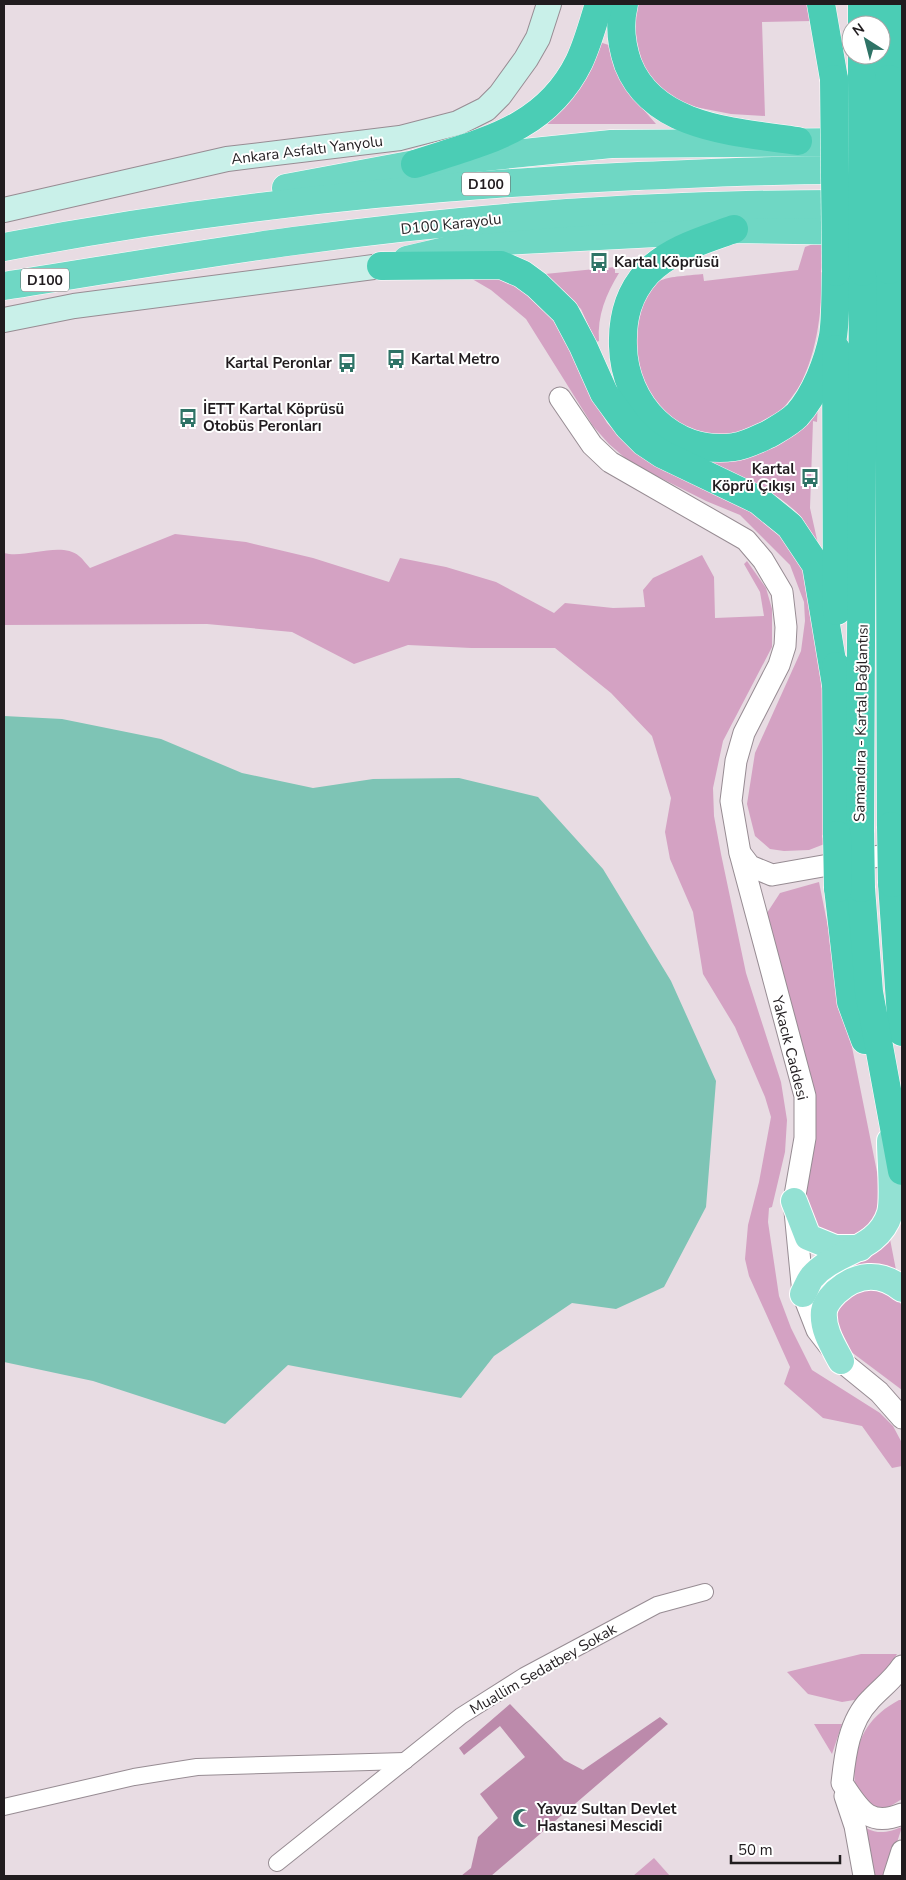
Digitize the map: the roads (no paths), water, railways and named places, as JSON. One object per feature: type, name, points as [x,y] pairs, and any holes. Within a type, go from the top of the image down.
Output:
[{"type":"highway","points":[[415,164],[509,132],[540,111],[562,90],[579,63],[599,4]]},
{"type":"highway","points":[[624,4],[621,39],[624,54],[639,85],[664,109],[718,128],[798,141]]},
{"type":"highway","points":[[821,4],[834,79]]},
{"type":"highway","points":[[834,4],[838,552],[836,685]]},
{"type":"highway","points":[[888,4],[871,71],[876,271],[902,326]]},
{"type":"highway","points":[[871,71],[902,51]]},
{"type":"highway","points":[[72,234],[203,204],[415,164],[611,144],[798,141],[902,143]]},
{"type":"highway","name":"D100","points":[[4,248],[72,234],[290,204],[509,182],[801,169],[902,170]]},
{"type":"highway","name":"D100 Karayolu","points":[[4,286],[295,241],[516,217],[804,204],[902,204]]},
{"type":"highway","points":[[734,229],[672,254],[648,272],[625,310],[622,330],[623,363],[638,401],[656,424],[683,440],[710,447],[734,448],[785,425],[797,415],[813,392],[832,336],[836,272]]},
{"type":"highway","points":[[381,266],[484,242],[734,229],[902,232]]},
{"type":"highway","points":[[381,266],[501,265],[522,274],[537,285],[565,312],[604,393],[628,426],[644,442],[662,454],[758,500],[790,526],[816,565],[836,685],[849,833],[851,1002],[890,1108],[902,1172]]},
{"type":"highway","name":"Samandıra - Kartal Bağlantısı","points":[[876,271],[890,658],[892,884],[902,1032]]},
{"type":"highway","name":"Samandıra - Kartal Bağlantısı","points":[[849,833],[876,271]]},
{"type":"highway","points":[[4,294],[85,273]]},
{"type":"highway","points":[[890,658],[902,555]]},
{"type":"main road","name":"Ankara Asfaltı Yanyolu","points":[[4,210],[227,159],[400,138],[458,123],[486,108],[504,90],[538,38],[549,4]]},
{"type":"main road","points":[[4,320],[74,306],[381,266]]},
{"type":"main road","points":[[803,1294],[812,1277],[829,1263],[875,1239],[884,1228],[890,1212],[890,1108]]},
{"type":"main road","points":[[794,1201],[808,1237],[836,1248],[860,1248]]},
{"type":"main road","points":[[841,1361],[826,1333],[824,1310],[832,1296],[848,1281],[868,1276],[884,1280],[902,1289]]},
{"type":"street","name":"Yakacık Caddesi","points":[[560,398],[600,454],[610,462],[746,540],[768,567],[782,592],[786,627],[785,646],[779,665],[744,733],[732,783],[731,801],[740,853],[805,1096],[806,1138],[794,1201],[803,1294],[817,1330],[841,1361],[879,1392],[902,1418]]},
{"type":"street","points":[[740,853],[750,866],[772,875],[902,852]]},
{"type":"street","points":[[758,921],[759,899],[765,888],[773,880],[790,872]]},
{"type":"street","name":"Muallim Sedatbey Sokak","points":[[277,1863],[461,1716],[524,1676],[657,1604],[705,1592]]},
{"type":"street","points":[[864,1876],[855,1826],[842,1783],[846,1749],[855,1723],[868,1701],[896,1675],[902,1666]]},
{"type":"street","points":[[868,1701],[890,1691],[902,1689]]},
{"type":"street","points":[[4,1807],[134,1777],[197,1767],[405,1761]]},
{"type":"street","points":[[842,1783],[860,1809],[872,1818],[882,1820],[902,1814]]},
{"type":"street","points":[[894,1876],[902,1851]]},
{"type":"place","name":"Kartal Köprüsü","points":[[599,262]]},
{"type":"place","name":"Kartal Metro","points":[[396,359]]},
{"type":"place","name":"Kartal Peronlar","points":[[347,363]]},
{"type":"place","name":"İETT Kartal Köprüsü Otobüs Peronları","points":[[188,418]]},
{"type":"place","name":"Kartal Köprü Çıkışı","points":[[810,478]]},
{"type":"place","name":"Yavuz Sultan Devlet Hastanesi Mescidi","points":[[522,1818]]}]
